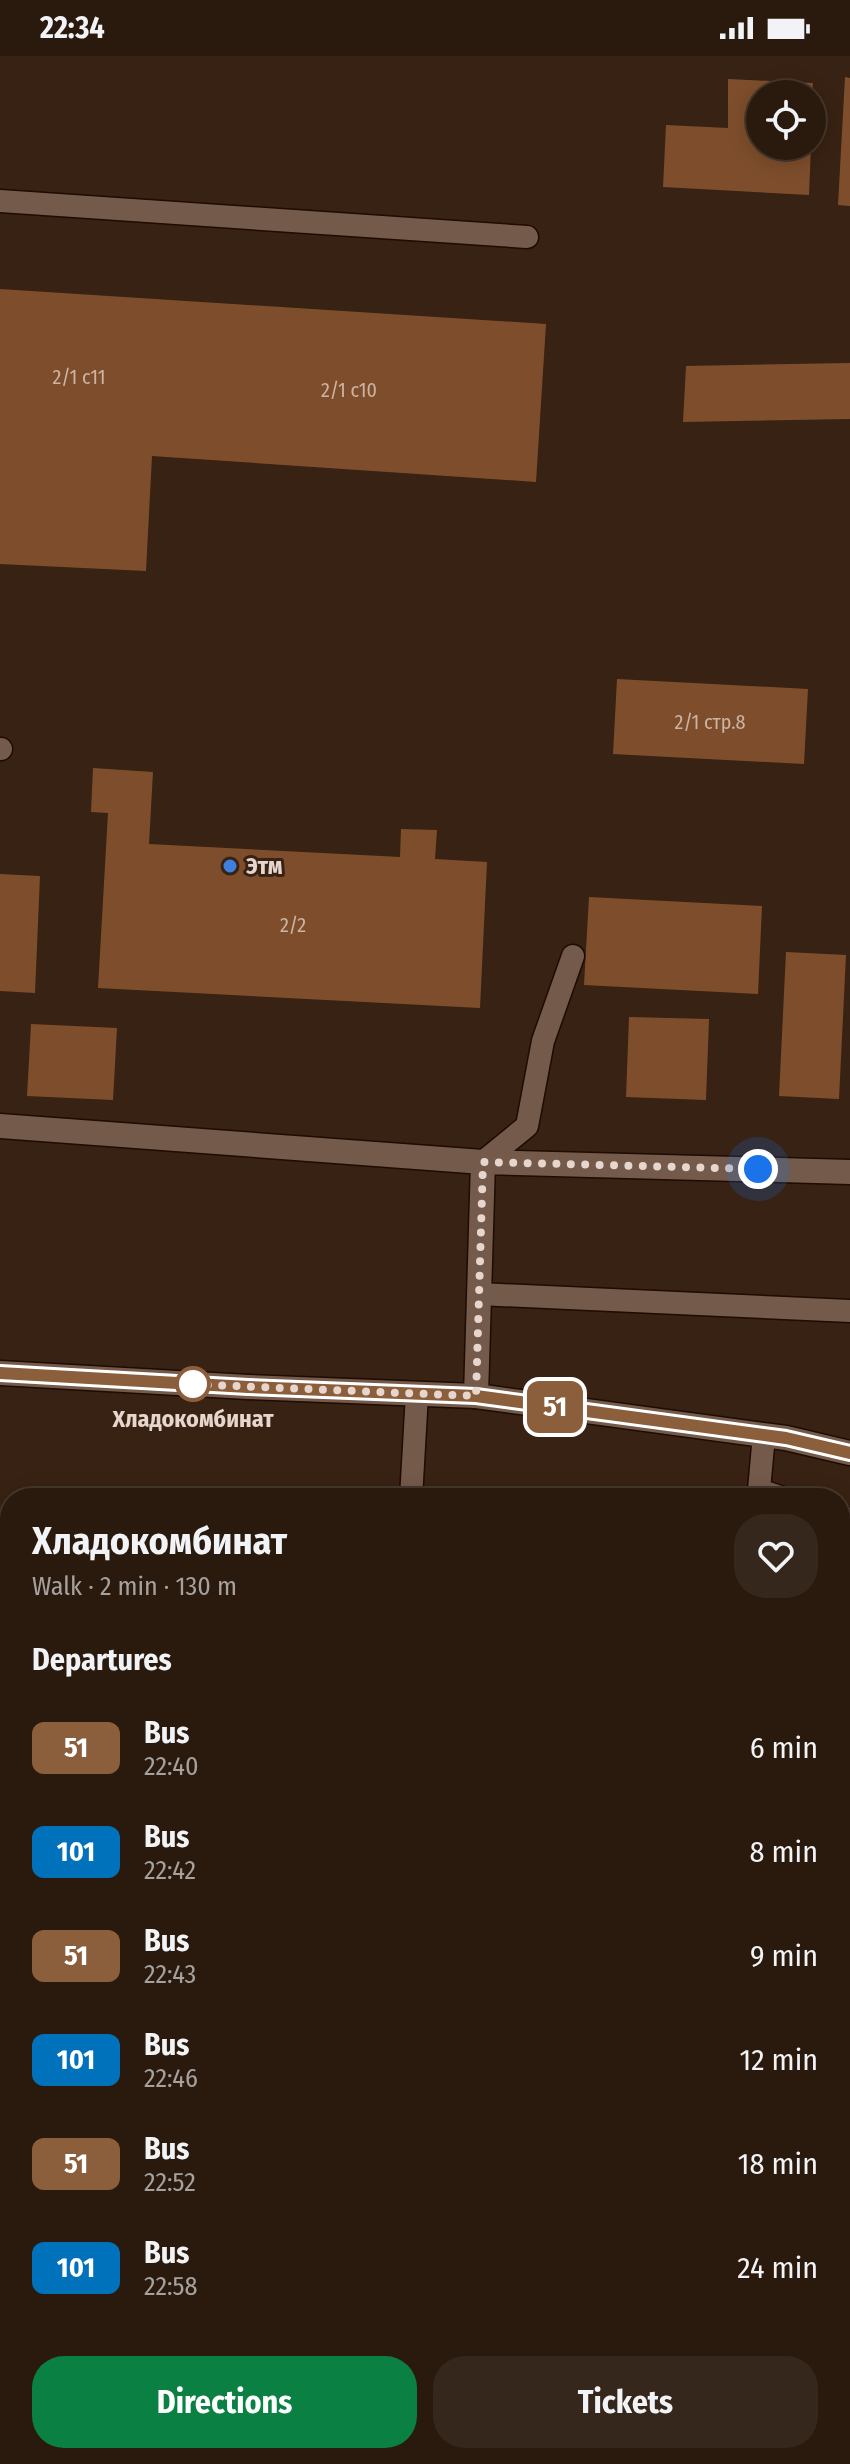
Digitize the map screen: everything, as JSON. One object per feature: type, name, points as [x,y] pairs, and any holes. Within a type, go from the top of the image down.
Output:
[{"type":"street","points":[[0,1126],[483,1162],[850,1172]]},
{"type":"street","points":[[476,1396],[483,1162]]},
{"type":"street","points":[[0,1373],[476,1396],[764,1435],[850,1453]]},
{"type":"lane","points":[[0,201],[527,237]]},
{"type":"lane","points":[[483,1162],[527,1126],[543,1041],[573,956]]},
{"type":"lane","points":[[479,1294],[850,1311]]},
{"type":"lane","points":[[412,1488],[417,1394]]},
{"type":"lane","points":[[759,1488],[764,1435]]},
{"type":"building","points":[[845,77],[850,78],[850,206],[838,205]]},
{"type":"building","points":[[728,79],[749,80],[746,80],[746,160],[810,160],[809,195],[663,187],[666,125],[728,128]]},
{"type":"building","points":[[0,289],[546,324],[536,482],[152,456],[146,571],[0,564]]},
{"type":"building","points":[[850,363],[850,419],[683,422],[686,366]]},
{"type":"building","points":[[617,679],[808,689],[804,764],[613,754]]},
{"type":"building","points":[[93,768],[153,772],[149,844],[400,857],[401,829],[437,830],[435,859],[487,862],[480,1008],[98,988],[108,813],[91,812]]},
{"type":"building","points":[[0,874],[40,876],[35,993],[0,991]]},
{"type":"building","points":[[589,897],[762,906],[758,994],[584,985]]},
{"type":"building","points":[[786,952],[846,955],[839,1099],[779,1096]]},
{"type":"building","points":[[629,1017],[709,1019],[706,1100],[626,1097]]},
{"type":"building","points":[[31,1024],[117,1028],[113,1100],[27,1096]]},
{"type":"bus line","name":"51","points":[[0,1373],[476,1396],[786,1438],[850,1453]]},
{"type":"place","name":"Этм","points":[[230,866]]},
{"type":"place","name":"Хладокомбинат","points":[[193,1384]]},
{"type":"route","points":[[193,1384],[186,1384],[476,1396],[483,1162],[758,1169]]}]
